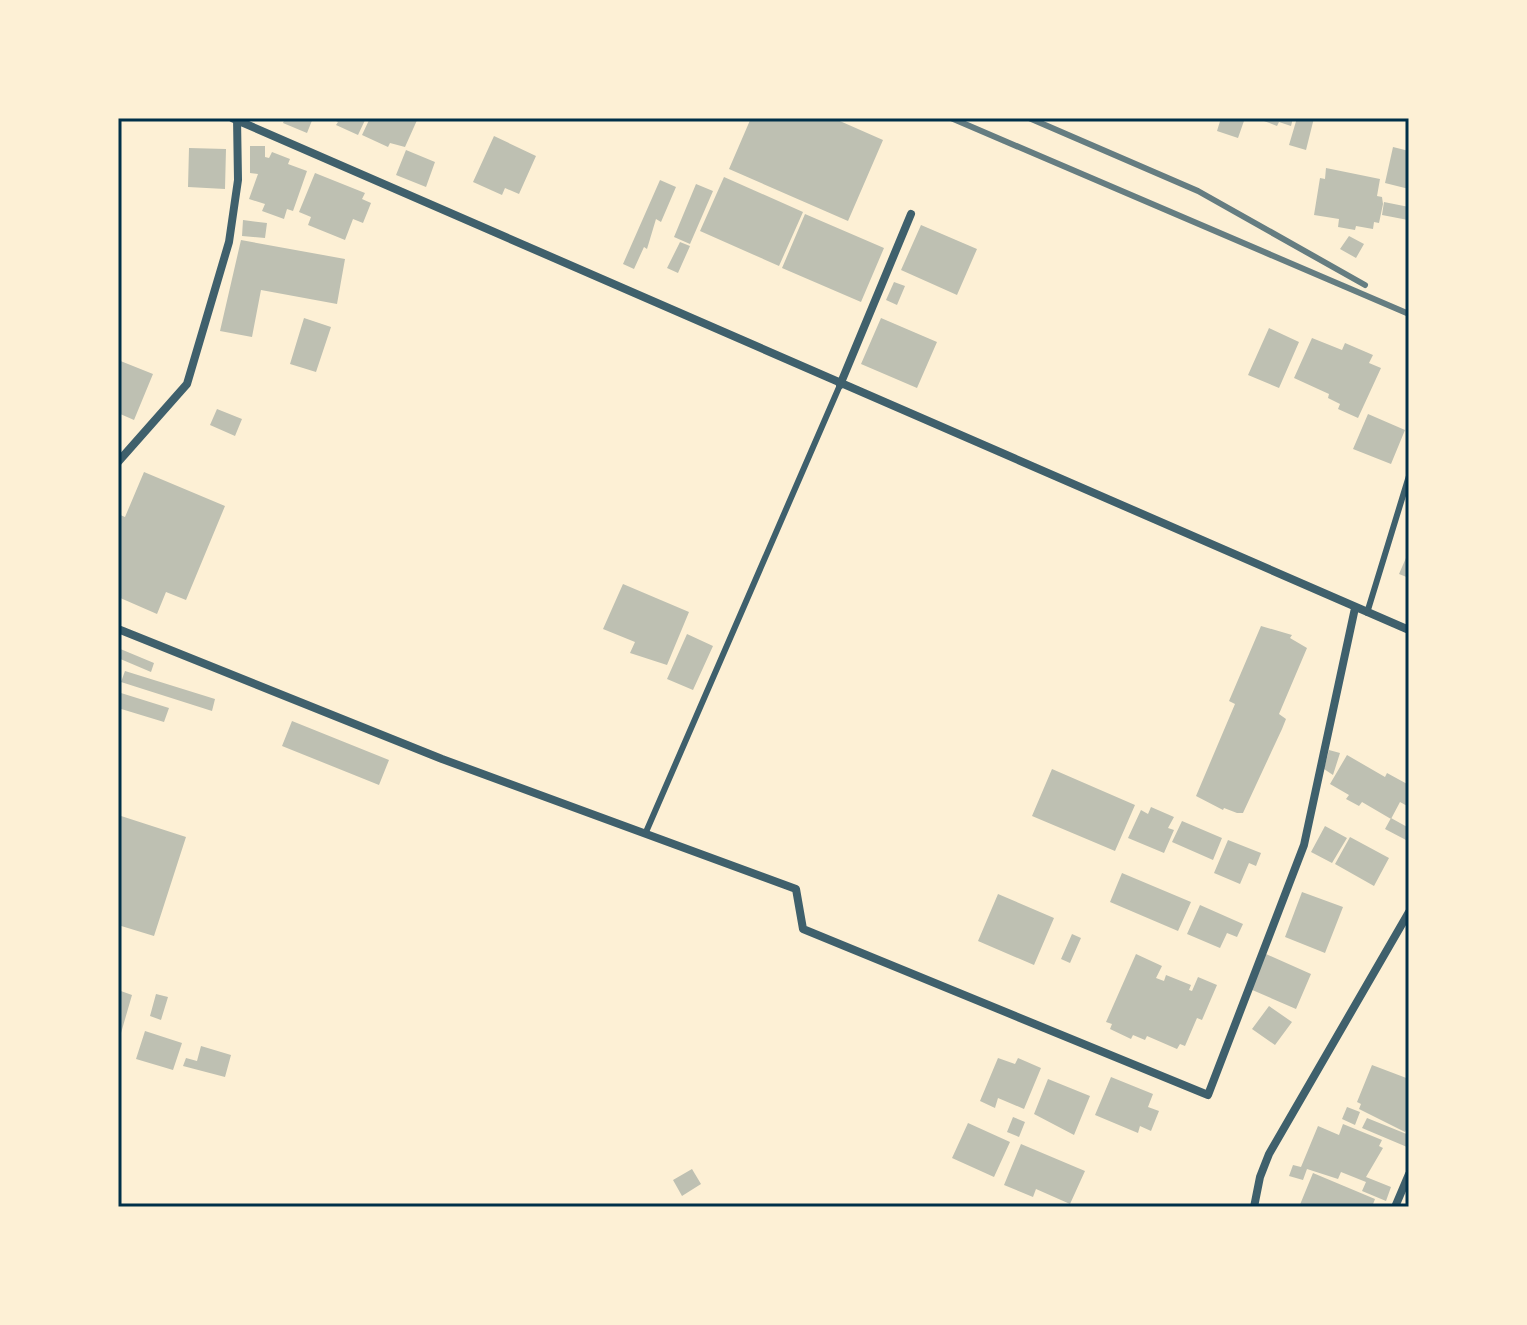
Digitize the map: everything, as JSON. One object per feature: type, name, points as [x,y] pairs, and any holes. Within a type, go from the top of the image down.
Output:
[{"type":"street","points":[[118,462],[187,384],[229,242],[238,180],[235,119],[840,385],[1409,630]]},
{"type":"street","points":[[840,385],[911,214]]},
{"type":"street","points":[[118,629],[442,759],[796,889],[803,929],[1208,1095],[1304,845],[1355,608]]},
{"type":"street","points":[[1254,1207],[1269,1154],[1409,912]]},
{"type":"street","points":[[1395,1207],[1409,1174]]},
{"type":"lane","points":[[646,832],[840,385]]},
{"type":"lane","points":[[1367,613],[1409,476]]},
{"type":"building","points":[[285,118],[313,118],[307,133],[283,123]]},
{"type":"building","points":[[330,118],[366,118],[358,135],[336,125],[338,122]]},
{"type":"building","points":[[370,118],[418,118],[405,147],[390,143],[388,147],[362,135]]},
{"type":"building","points":[[751,118],[833,118],[883,140],[848,221],[729,169]]},
{"type":"building","points":[[1221,118],[1245,118],[1238,138],[1217,131]]},
{"type":"building","points":[[1265,118],[1293,118],[1291,126],[1279,122],[1277,126],[1264,121]]},
{"type":"building","points":[[1297,118],[1314,118],[1306,150],[1289,145]]},
{"type":"building","points":[[494,136],[536,156],[519,194],[505,188],[502,195],[473,182]]},
{"type":"building","points":[[250,146],[265,146],[265,157],[269,158],[272,152],[290,159],[288,164],[307,171],[293,211],[287,209],[284,219],[262,211],[265,204],[249,199],[258,174],[250,173]]},
{"type":"building","points":[[1393,147],[1409,151],[1409,189],[1385,183]]},
{"type":"building","points":[[189,148],[226,149],[225,189],[188,187]]},
{"type":"building","points":[[406,150],[435,162],[426,187],[396,175]]},
{"type":"building","points":[[1326,168],[1380,179],[1377,196],[1382,197],[1383,204],[1379,223],[1374,222],[1373,229],[1338,227],[1339,219],[1314,215],[1320,178],[1325,179]]},
{"type":"building","points":[[315,173],[365,193],[362,199],[371,203],[363,223],[353,219],[345,240],[308,225],[311,217],[299,212]]},
{"type":"building","points":[[724,177],[803,212],[779,266],[700,231]]},
{"type":"building","points":[[660,180],[676,187],[661,222],[656,219],[647,249],[644,247],[634,269],[623,264]]},
{"type":"building","points":[[696,184],[713,191],[690,244],[674,237]]},
{"type":"building","points":[[1384,202],[1409,207],[1408,220],[1382,215]]},
{"type":"building","points":[[805,214],[884,248],[861,302],[782,268]]},
{"type":"building","points":[[243,220],[267,223],[265,238],[242,236]]},
{"type":"building","points":[[921,225],[977,249],[957,295],[901,270]]},
{"type":"building","points":[[1349,236],[1364,244],[1356,258],[1340,249]]},
{"type":"building","points":[[241,240],[345,259],[337,304],[261,290],[252,337],[220,331]]},
{"type":"building","points":[[680,242],[690,246],[678,273],[667,268]]},
{"type":"building","points":[[894,282],[905,286],[897,305],[886,300]]},
{"type":"building","points":[[304,318],[331,327],[316,372],[290,364]]},
{"type":"building","points":[[881,318],[937,342],[917,388],[861,364]]},
{"type":"building","points":[[1269,328],[1299,342],[1279,388],[1248,375]]},
{"type":"building","points":[[1312,338],[1342,350],[1345,343],[1373,355],[1369,363],[1381,368],[1358,418],[1338,409],[1340,404],[1328,398],[1329,394],[1294,378]]},
{"type":"building","points":[[118,360],[153,374],[134,420],[118,413]]},
{"type":"building","points":[[217,409],[242,419],[235,436],[210,425]]},
{"type":"building","points":[[1368,414],[1405,430],[1391,464],[1353,449]]},
{"type":"building","points":[[144,472],[225,506],[186,600],[166,592],[157,614],[118,597],[118,514],[125,517]]},
{"type":"building","points":[[1409,551],[1409,578],[1399,574]]},
{"type":"building","points":[[623,584],[689,612],[667,665],[630,653],[635,642],[603,629]]},
{"type":"building","points":[[1261,626],[1292,635],[1290,638],[1307,648],[1279,714],[1286,719],[1282,729],[1243,813],[1237,813],[1223,810],[1196,796],[1235,704],[1229,701]]},
{"type":"building","points":[[687,634],[713,646],[693,690],[667,679]]},
{"type":"building","points":[[118,648],[154,663],[151,672],[118,658]]},
{"type":"building","points":[[125,671],[215,699],[212,711],[121,682]]},
{"type":"building","points":[[121,693],[169,708],[164,722],[118,708]]},
{"type":"building","points":[[292,721],[389,760],[379,785],[282,746]]},
{"type":"building","points":[[1329,750],[1340,753],[1333,775],[1324,769]]},
{"type":"building","points":[[1347,755],[1385,777],[1387,773],[1409,785],[1409,807],[1400,802],[1391,819],[1362,802],[1359,806],[1346,799],[1349,795],[1330,784]]},
{"type":"building","points":[[1052,769],[1135,805],[1115,851],[1032,816]]},
{"type":"building","points":[[1151,807],[1174,817],[1168,828],[1174,830],[1164,853],[1128,838],[1141,810],[1148,814]]},
{"type":"building","points":[[118,815],[186,837],[154,936],[118,925]]},
{"type":"building","points":[[1391,818],[1409,828],[1406,840],[1385,829]]},
{"type":"building","points":[[1182,821],[1222,838],[1213,860],[1172,842]]},
{"type":"building","points":[[1325,826],[1347,838],[1332,863],[1311,852]]},
{"type":"building","points":[[1350,837],[1389,858],[1374,886],[1335,864]]},
{"type":"building","points":[[1228,840],[1261,853],[1256,866],[1249,863],[1240,884],[1214,873]]},
{"type":"building","points":[[1122,873],[1191,902],[1178,931],[1110,902]]},
{"type":"building","points":[[1302,892],[1343,907],[1325,953],[1285,937]]},
{"type":"building","points":[[998,894],[1054,918],[1034,965],[978,941]]},
{"type":"building","points":[[1200,905],[1243,924],[1237,937],[1227,933],[1220,948],[1187,934]]},
{"type":"building","points":[[1072,934],[1081,938],[1070,963],[1061,959]]},
{"type":"building","points":[[1136,954],[1162,966],[1156,978],[1164,981],[1166,975],[1191,985],[1189,990],[1192,991],[1198,977],[1217,985],[1202,1020],[1197,1018],[1185,1046],[1180,1044],[1177,1049],[1147,1036],[1145,1040],[1133,1035],[1131,1039],[1110,1029],[1112,1024],[1106,1022]]},
{"type":"building","points":[[1266,954],[1311,974],[1296,1009],[1250,989]]},
{"type":"building","points":[[118,990],[132,995],[119,1040],[118,1040]]},
{"type":"building","points":[[156,994],[168,997],[161,1020],[150,1016]]},
{"type":"building","points":[[1269,1006],[1292,1022],[1275,1045],[1252,1029]]},
{"type":"building","points":[[145,1031],[182,1043],[173,1070],[136,1059]]},
{"type":"building","points":[[201,1046],[231,1055],[225,1077],[183,1066],[186,1058],[197,1061]]},
{"type":"building","points":[[998,1058],[1015,1064],[1018,1058],[1041,1068],[1024,1109],[998,1098],[995,1108],[980,1101]]},
{"type":"building","points":[[1372,1065],[1409,1079],[1409,1123],[1405,1132],[1359,1109],[1361,1104],[1357,1102]]},
{"type":"building","points":[[1111,1077],[1153,1094],[1148,1107],[1159,1111],[1151,1131],[1140,1126],[1138,1133],[1095,1115]]},
{"type":"building","points":[[1048,1079],[1090,1096],[1074,1135],[1034,1114]]},
{"type":"building","points":[[1347,1107],[1360,1112],[1355,1125],[1342,1119]]},
{"type":"building","points":[[1013,1117],[1025,1122],[1019,1137],[1007,1132]]},
{"type":"building","points":[[1367,1118],[1409,1135],[1407,1147],[1362,1128]]},
{"type":"building","points":[[968,1123],[1010,1142],[994,1177],[952,1158]]},
{"type":"building","points":[[1343,1124],[1382,1140],[1379,1146],[1383,1148],[1366,1177],[1391,1187],[1386,1201],[1362,1191],[1366,1182],[1341,1172],[1338,1179],[1307,1169],[1303,1180],[1289,1176],[1293,1165],[1301,1167],[1318,1126],[1339,1135]]},
{"type":"building","points":[[1021,1144],[1085,1171],[1070,1204],[1036,1189],[1033,1197],[1004,1185]]},
{"type":"building","points":[[692,1169],[701,1184],[682,1196],[673,1180]]},
{"type":"building","points":[[1313,1173],[1375,1199],[1372,1207],[1299,1207]]},
{"type":"railway","points":[[951,118],[1409,314]]},
{"type":"railway","points":[[1029,118],[1198,191],[1365,285]]}]
